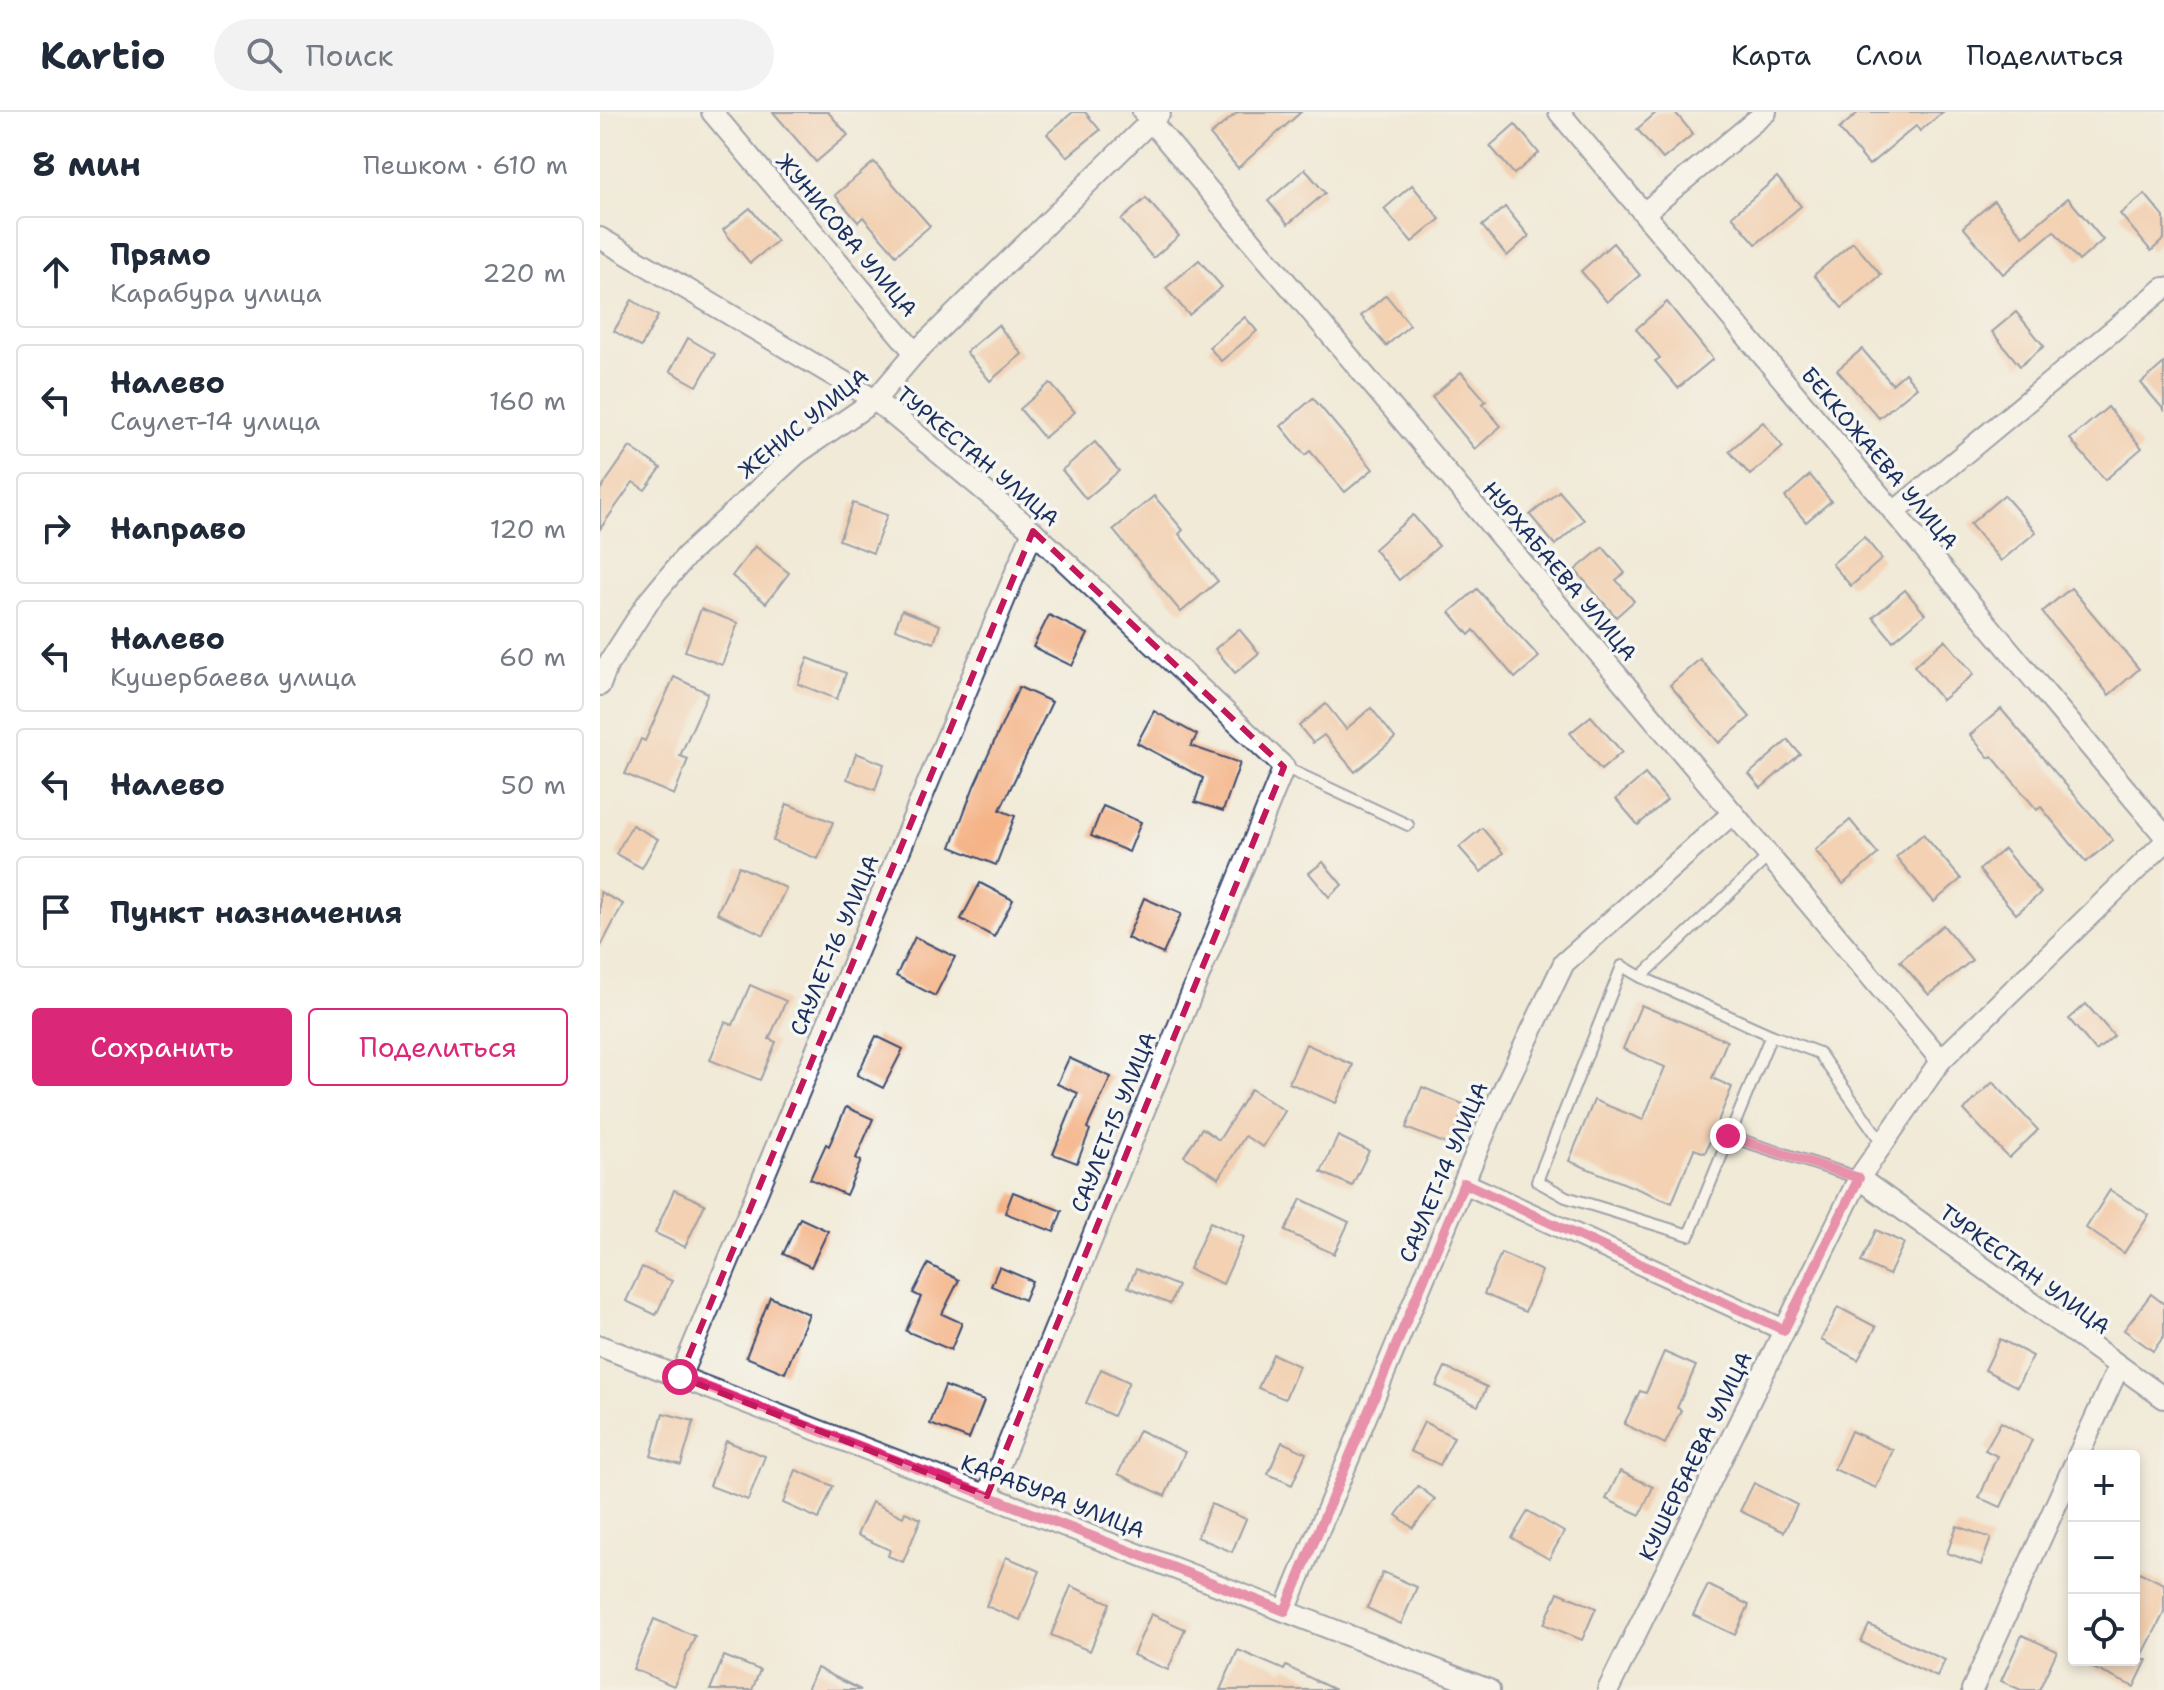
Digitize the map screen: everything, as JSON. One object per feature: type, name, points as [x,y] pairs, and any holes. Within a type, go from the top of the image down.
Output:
[{"type":"street","name":"ЖУНИСОВА УЛИЦА","points":[[712,112],[915,353]]},
{"type":"street","name":"БЕККОЖАЕВА УЛИЦА","points":[[1559,112],[2164,835]]},
{"type":"street","points":[[1644,213],[1766,112]]},
{"type":"street","name":"ЖЕНИС УЛИЦА","points":[[600,685],[607,666],[648,602],[687,555],[798,453],[875,400],[915,353],[1151,115]]},
{"type":"street","name":"НУРХАБАЕВА УЛИЦА","points":[[1151,115],[1941,1060]]},
{"type":"street","name":"ТУРКЕСТАН УЛИЦА","points":[[600,238],[875,400],[1033,531],[1284,767]]},
{"type":"street","points":[[1894,512],[2164,288]]},
{"type":"street","name":"САУЛЕТ-16 УЛИЦА","points":[[680,1377],[1033,531]]},
{"type":"street","name":"САУЛЕТ-15 УЛИЦА","points":[[987,1496],[1284,767]]},
{"type":"street","name":"САУЛЕТ-14 УЛИЦА","points":[[1285,1611],[1497,1103],[1564,963],[1733,813]]},
{"type":"street","name":"КУШЕРБАЕВА УЛИЦА","points":[[1608,1690],[1859,1178],[1941,1060],[2164,843]]},
{"type":"street","name":"ТУРКЕСТАН УЛИЦА","points":[[1859,1178],[2164,1398]]},
{"type":"street","points":[[1464,1183],[1784,1330]]},
{"type":"street","name":"КАРАБУРА УЛИЦА","points":[[600,1346],[1489,1690]]},
{"type":"street","points":[[2081,1450],[2119,1366]]},
{"type":"street","points":[[1972,1690],[2068,1478]]},
{"type":"lane","points":[[1284,767],[1408,825]]},
{"type":"lane","points":[[1641,977],[1769,856]]},
{"type":"lane","points":[[1771,1035],[1689,1235],[1566,1197],[1537,1181],[1622,966],[1771,1035],[1819,1053],[1883,1144]]},
{"type":"lane","points":[[1728,1136],[1859,1178]]},
{"type":"highlighted area","points":[[1033,531],[1284,767],[987,1496],[680,1377]]},
{"type":"building","points":[[773,112],[828,112],[848,135],[816,162]]},
{"type":"building","points":[[1073,112],[1085,112],[1100,130],[1067,157],[1047,134]]},
{"type":"building","points":[[1238,112],[1301,112],[1238,168],[1210,135]]},
{"type":"building","points":[[1657,112],[1675,112],[1693,134],[1663,159],[1637,129]]},
{"type":"building","points":[[1859,112],[1943,112],[1920,131],[1916,126],[1869,165],[1839,129]]},
{"type":"building","points":[[1515,124],[1539,153],[1514,174],[1490,146]]},
{"type":"building","points":[[874,162],[930,226],[896,255],[863,217],[858,222],[835,195]]},
{"type":"building","points":[[1305,169],[1325,193],[1288,224],[1268,201]]},
{"type":"building","points":[[1777,177],[1801,206],[1756,244],[1732,216]]},
{"type":"building","points":[[1412,185],[1440,219],[1412,242],[1384,209]]},
{"type":"building","points":[[2145,194],[2164,217],[2164,239],[2151,251],[2120,214]]},
{"type":"building","points":[[1146,198],[1179,236],[1153,258],[1121,220]]},
{"type":"building","points":[[2068,198],[2103,240],[2079,261],[2054,231],[2003,274],[1963,227],[1994,201],[2023,236]]},
{"type":"building","points":[[1505,207],[1529,236],[1507,256],[1482,226]]},
{"type":"building","points":[[750,208],[777,241],[750,263],[723,230]]},
{"type":"building","points":[[1853,242],[1881,275],[1842,308],[1814,275]]},
{"type":"building","points":[[1613,243],[1640,275],[1607,302],[1581,271]]},
{"type":"building","points":[[1199,260],[1222,287],[1189,315],[1166,288]]},
{"type":"building","points":[[1386,295],[1410,325],[1386,346],[1361,316]]},
{"type":"building","points":[[632,300],[658,316],[641,347],[614,331]]},
{"type":"building","points":[[1667,302],[1713,359],[1678,388],[1655,361],[1660,358],[1636,329]]},
{"type":"building","points":[[2016,312],[2044,346],[2020,366],[1992,332]]},
{"type":"building","points":[[1245,317],[1257,331],[1221,361],[1209,347]]},
{"type":"building","points":[[998,325],[1022,354],[990,381],[966,352]]},
{"type":"building","points":[[688,338],[715,354],[697,386],[670,371]]},
{"type":"building","points":[[1862,349],[1892,384],[1905,373],[1917,387],[1879,418],[1837,370]]},
{"type":"building","points":[[2164,363],[2164,410],[2141,383]]},
{"type":"building","points":[[1461,372],[1486,401],[1482,404],[1501,426],[1475,449],[1432,397]]},
{"type":"building","points":[[1050,383],[1075,412],[1044,438],[1020,409]]},
{"type":"building","points":[[1313,398],[1373,469],[1345,492],[1310,451],[1305,455],[1281,426]]},
{"type":"building","points":[[2108,407],[2142,448],[2105,480],[2070,439]]},
{"type":"building","points":[[1763,422],[1783,447],[1750,475],[1729,451]]},
{"type":"building","points":[[1095,442],[1119,471],[1086,499],[1062,470]]},
{"type":"building","points":[[630,447],[661,468],[645,490],[633,482],[600,529],[600,490]]},
{"type":"building","points":[[1810,475],[1831,501],[1806,522],[1785,497]]},
{"type":"building","points":[[1559,491],[1584,520],[1555,545],[1530,515]]},
{"type":"building","points":[[2004,495],[2036,532],[2001,561],[1970,524]]},
{"type":"building","points":[[1154,496],[1183,530],[1179,534],[1218,581],[1181,612],[1113,530]]},
{"type":"building","points":[[853,503],[887,515],[873,553],[839,540]]},
{"type":"building","points":[[1413,515],[1439,546],[1399,580],[1374,549]]},
{"type":"building","points":[[1864,537],[1882,559],[1851,586],[1832,564]]},
{"type":"building","points":[[755,546],[789,573],[766,603],[732,576]]},
{"type":"building","points":[[1603,547],[1625,573],[1616,580],[1634,601],[1616,617],[1575,570]]},
{"type":"building","points":[[2071,588],[2139,669],[2109,695],[2042,612]]},
{"type":"building","points":[[1477,589],[1539,657],[1515,678],[1474,630],[1469,635],[1450,612]]},
{"type":"building","points":[[1905,590],[1925,614],[1893,641],[1873,617]]},
{"type":"building","points":[[701,609],[738,623],[722,665],[685,651]]},
{"type":"building","points":[[902,610],[940,625],[934,643],[895,629]]},
{"type":"building","points":[[1049,615],[1088,634],[1072,666],[1033,647]]},
{"type":"building","points":[[1239,629],[1259,653],[1235,673],[1215,649]]},
{"type":"building","points":[[1945,640],[1974,674],[1942,700],[1914,666]]},
{"type":"building","points":[[808,658],[846,673],[837,699],[798,684]]},
{"type":"building","points":[[1700,659],[1750,717],[1719,743],[1670,685]]},
{"type":"building","points":[[674,677],[708,693],[680,756],[688,759],[674,795],[625,774],[641,739],[645,741]]},
{"type":"building","points":[[1019,687],[1052,702],[1000,810],[1015,816],[996,865],[951,847],[974,786]]},
{"type":"building","points":[[1326,704],[1346,729],[1371,708],[1395,738],[1355,772],[1324,735],[1313,743],[1299,726]]},
{"type":"building","points":[[2001,709],[2113,840],[2086,862],[2041,807],[2037,810],[1992,756],[1989,758],[1970,735]]},
{"type":"building","points":[[1154,711],[1197,735],[1191,746],[1240,763],[1223,811],[1195,802],[1203,778],[1137,743]]},
{"type":"building","points":[[1591,716],[1622,752],[1601,770],[1570,733]]},
{"type":"building","points":[[1788,740],[1800,754],[1761,788],[1749,774]]},
{"type":"building","points":[[856,753],[884,764],[875,790],[847,779]]},
{"type":"building","points":[[1645,774],[1667,800],[1638,825],[1616,799]]},
{"type":"building","points":[[787,804],[833,822],[818,859],[773,841]]},
{"type":"building","points":[[1103,806],[1141,822],[1129,852],[1091,836]]},
{"type":"building","points":[[1850,820],[1878,854],[1843,884],[1815,850]]},
{"type":"building","points":[[632,825],[658,839],[642,868],[616,854]]},
{"type":"building","points":[[1482,828],[1503,853],[1481,872],[1459,847]]},
{"type":"building","points":[[1923,834],[1961,879],[1934,902],[1896,857]]},
{"type":"building","points":[[2004,849],[2041,893],[2016,914],[1979,870]]},
{"type":"building","points":[[1323,862],[1342,885],[1329,897],[1309,873]]},
{"type":"building","points":[[739,866],[786,888],[764,935],[717,913]]},
{"type":"building","points":[[980,883],[1013,900],[994,937],[961,919]]},
{"type":"building","points":[[600,892],[623,904],[600,948]]},
{"type":"building","points":[[1144,898],[1181,914],[1163,954],[1127,938]]},
{"type":"building","points":[[1943,925],[1972,960],[1929,995],[1900,961]]},
{"type":"building","points":[[915,937],[955,957],[935,996],[896,976]]},
{"type":"building","points":[[750,985],[786,1001],[769,1039],[776,1042],[760,1080],[710,1060],[725,1022],[733,1025]]},
{"type":"building","points":[[2086,1004],[2114,1036],[2096,1051],[2069,1019]]},
{"type":"building","points":[[1641,1005],[1727,1041],[1712,1078],[1732,1087],[1705,1153],[1694,1149],[1672,1203],[1569,1161],[1594,1100],[1643,1120],[1665,1067],[1623,1049]]},
{"type":"building","points":[[876,1036],[903,1049],[883,1088],[857,1075]]},
{"type":"building","points":[[1306,1044],[1353,1065],[1336,1103],[1289,1083]]},
{"type":"building","points":[[1069,1058],[1111,1077],[1087,1128],[1090,1130],[1077,1163],[1053,1154],[1078,1093],[1057,1084]]},
{"type":"building","points":[[1993,1082],[2038,1130],[2009,1158],[1964,1110]]},
{"type":"building","points":[[1422,1087],[1465,1105],[1449,1145],[1406,1128]]},
{"type":"building","points":[[1251,1089],[1285,1111],[1263,1147],[1245,1136],[1219,1178],[1184,1156],[1202,1128],[1219,1140]]},
{"type":"building","points":[[846,1107],[873,1119],[856,1158],[861,1161],[846,1195],[810,1179]]},
{"type":"building","points":[[1338,1136],[1369,1151],[1352,1186],[1321,1172]]},
{"type":"building","points":[[674,1190],[705,1204],[685,1247],[655,1233]]},
{"type":"building","points":[[2110,1190],[2149,1215],[2124,1253],[2086,1228]]},
{"type":"building","points":[[1013,1192],[1062,1211],[1054,1232],[1005,1213]]},
{"type":"building","points":[[1301,1199],[1349,1222],[1334,1254],[1285,1231]]},
{"type":"building","points":[[800,1218],[828,1231],[811,1267],[783,1254]]},
{"type":"building","points":[[1210,1222],[1244,1237],[1223,1284],[1189,1269]]},
{"type":"building","points":[[1876,1230],[1904,1243],[1889,1275],[1861,1262]]},
{"type":"building","points":[[1501,1253],[1542,1271],[1525,1312],[1484,1294]]},
{"type":"building","points":[[928,1264],[959,1280],[942,1314],[962,1323],[951,1350],[906,1331],[921,1297],[913,1293]]},
{"type":"building","points":[[642,1267],[672,1281],[656,1315],[626,1301]]},
{"type":"building","points":[[999,1267],[1032,1281],[1024,1300],[991,1286]]},
{"type":"building","points":[[1136,1269],[1178,1286],[1170,1304],[1128,1287]]},
{"type":"building","points":[[2151,1294],[2164,1304],[2164,1336],[2153,1351],[2124,1330]]},
{"type":"building","points":[[770,1297],[809,1314],[785,1373],[746,1357]]},
{"type":"building","points":[[1838,1307],[1876,1327],[1858,1360],[1821,1340]]},
{"type":"building","points":[[2000,1339],[2033,1356],[2017,1387],[1985,1370]]},
{"type":"building","points":[[1664,1352],[1696,1366],[1665,1444],[1624,1424],[1640,1391],[1646,1393]]},
{"type":"building","points":[[1273,1354],[1299,1366],[1285,1399],[1258,1388]]},
{"type":"building","points":[[1445,1367],[1487,1387],[1478,1406],[1436,1386]]},
{"type":"building","points":[[1101,1369],[1129,1382],[1113,1416],[1086,1403]]},
{"type":"building","points":[[945,1386],[984,1401],[969,1439],[930,1424]]},
{"type":"building","points":[[663,1413],[694,1421],[681,1465],[651,1456]]},
{"type":"building","points":[[1424,1422],[1454,1437],[1440,1465],[1410,1451]]},
{"type":"building","points":[[2001,1422],[2032,1440],[2001,1507],[1979,1498],[1997,1456],[1985,1450]]},
{"type":"building","points":[[1139,1430],[1185,1452],[1165,1496],[1118,1474]]},
{"type":"building","points":[[1851,1431],[1893,1450],[1876,1488],[1834,1469]]},
{"type":"building","points":[[726,1441],[765,1456],[748,1500],[710,1486]]},
{"type":"building","points":[[1282,1442],[1306,1453],[1292,1485],[1268,1474]]},
{"type":"building","points":[[796,1470],[833,1486],[819,1519],[783,1503]]},
{"type":"building","points":[[1620,1471],[1653,1487],[1640,1515],[1606,1499]]},
{"type":"building","points":[[1754,1483],[1797,1505],[1784,1532],[1740,1511]]},
{"type":"building","points":[[1418,1486],[1435,1499],[1413,1528],[1396,1515]]},
{"type":"building","points":[[872,1502],[903,1517],[905,1512],[921,1519],[903,1562],[888,1556],[890,1550],[857,1535]]},
{"type":"building","points":[[1211,1504],[1246,1519],[1232,1552],[1197,1537]]},
{"type":"building","points":[[1528,1511],[1564,1532],[1549,1559],[1512,1538]]},
{"type":"building","points":[[1957,1526],[1991,1538],[1981,1565],[1947,1553]]},
{"type":"building","points":[[1006,1557],[1040,1571],[1020,1620],[986,1606]]},
{"type":"building","points":[[1383,1572],[1417,1587],[1401,1624],[1367,1608]]},
{"type":"building","points":[[2140,1572],[2164,1584],[2164,1613],[2140,1660]]},
{"type":"building","points":[[1708,1585],[1749,1605],[1735,1635],[1693,1615]]},
{"type":"building","points":[[1071,1586],[1110,1603],[1090,1651],[1051,1635]]},
{"type":"building","points":[[1558,1592],[1596,1608],[1582,1640],[1544,1624]]},
{"type":"building","points":[[1151,1614],[1185,1629],[1168,1670],[1133,1655]]},
{"type":"building","points":[[654,1619],[695,1636],[674,1686],[633,1669]]},
{"type":"building","points":[[1869,1625],[1945,1660],[1937,1677],[1861,1642]]},
{"type":"building","points":[[2022,1635],[2057,1651],[2039,1690],[2021,1690],[2001,1681]]},
{"type":"building","points":[[1238,1650],[1284,1670],[1286,1666],[1335,1690],[1220,1690]]},
{"type":"building","points":[[724,1656],[760,1670],[752,1690],[710,1690]]},
{"type":"building","points":[[2140,1660],[2147,1660],[2134,1687],[2089,1666],[2140,1666]]},
{"type":"building","points":[[817,1668],[861,1690],[807,1690]]},
{"type":"route","points":[[680,1377],[1285,1611],[1464,1183],[1784,1330],[1859,1178],[1728,1136]]}]
